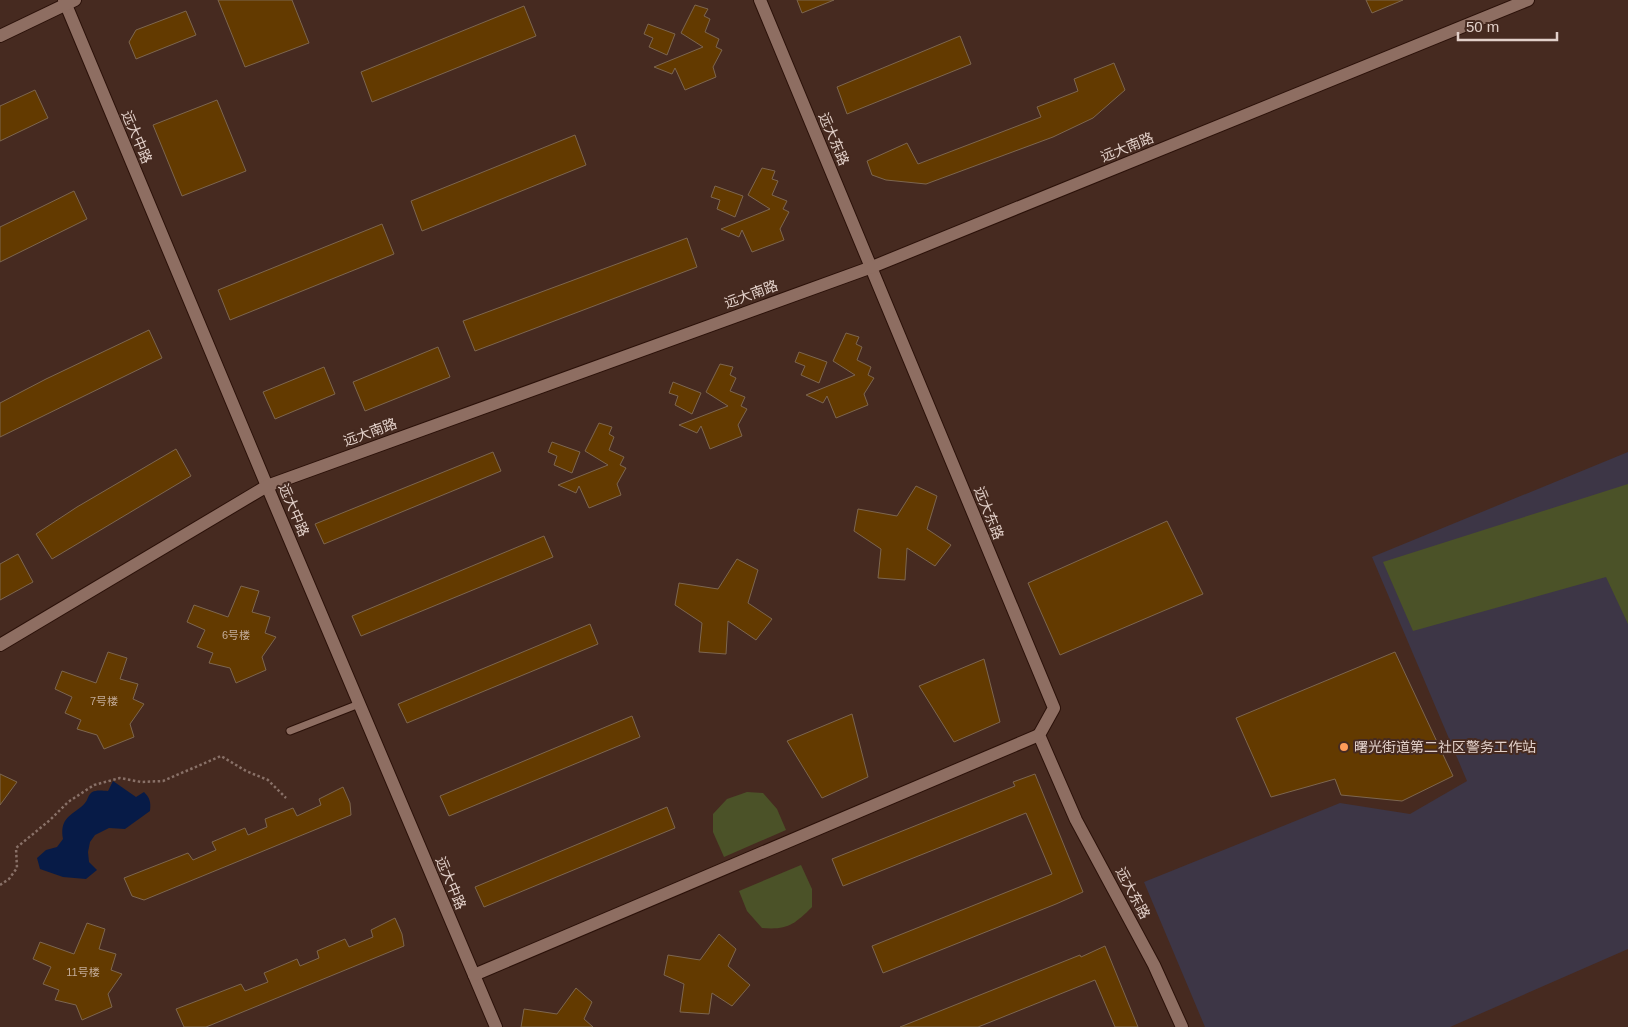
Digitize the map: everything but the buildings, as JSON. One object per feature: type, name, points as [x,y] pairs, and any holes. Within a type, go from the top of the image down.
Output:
[{"type":"street","name":"远大东路","points":[[760,0],[1054,708],[1039,735],[1076,820],[1154,965],[1182,1027]]},
{"type":"street","name":"远大南路","points":[[0,645],[267,486],[872,267],[1528,0]]},
{"type":"street","points":[[0,36],[67,1]]},
{"type":"street","name":"远大中路","points":[[67,1],[267,486],[496,1027]]},
{"type":"street","points":[[474,975],[1039,735]]},
{"type":"lane","points":[[290,731],[360,704]]},
{"type":"path","points":[[0,885],[9,879],[18,868],[16,848],[50,820],[68,802],[94,785],[120,778],[142,782],[162,781],[221,756],[246,771],[268,780],[286,798]]},
{"type":"shaded area","points":[[1628,452],[1628,949],[1450,1027],[1205,1027],[1144,882],[1340,803],[1410,814],[1467,781],[1372,557]]},
{"type":"green space","points":[[1628,484],[1628,624],[1606,577],[1413,631],[1383,562]]},
{"type":"green space","points":[[747,792],[763,793],[777,809],[786,830],[724,857],[713,832],[713,814],[727,799]]},
{"type":"green space","points":[[801,865],[812,889],[812,907],[790,925],[778,928],[762,928],[747,911],[739,891]]},
{"type":"water","points":[[113,781],[136,797],[144,792],[150,800],[150,811],[125,829],[109,828],[95,835],[90,842],[88,852],[89,862],[97,870],[86,879],[63,877],[40,869],[37,858],[46,850],[57,847],[63,839],[62,833],[66,820],[85,804],[92,792],[108,791]]},
{"type":"place","name":"曙光街道第二社区警务工作站","points":[[1344,747]]}]
